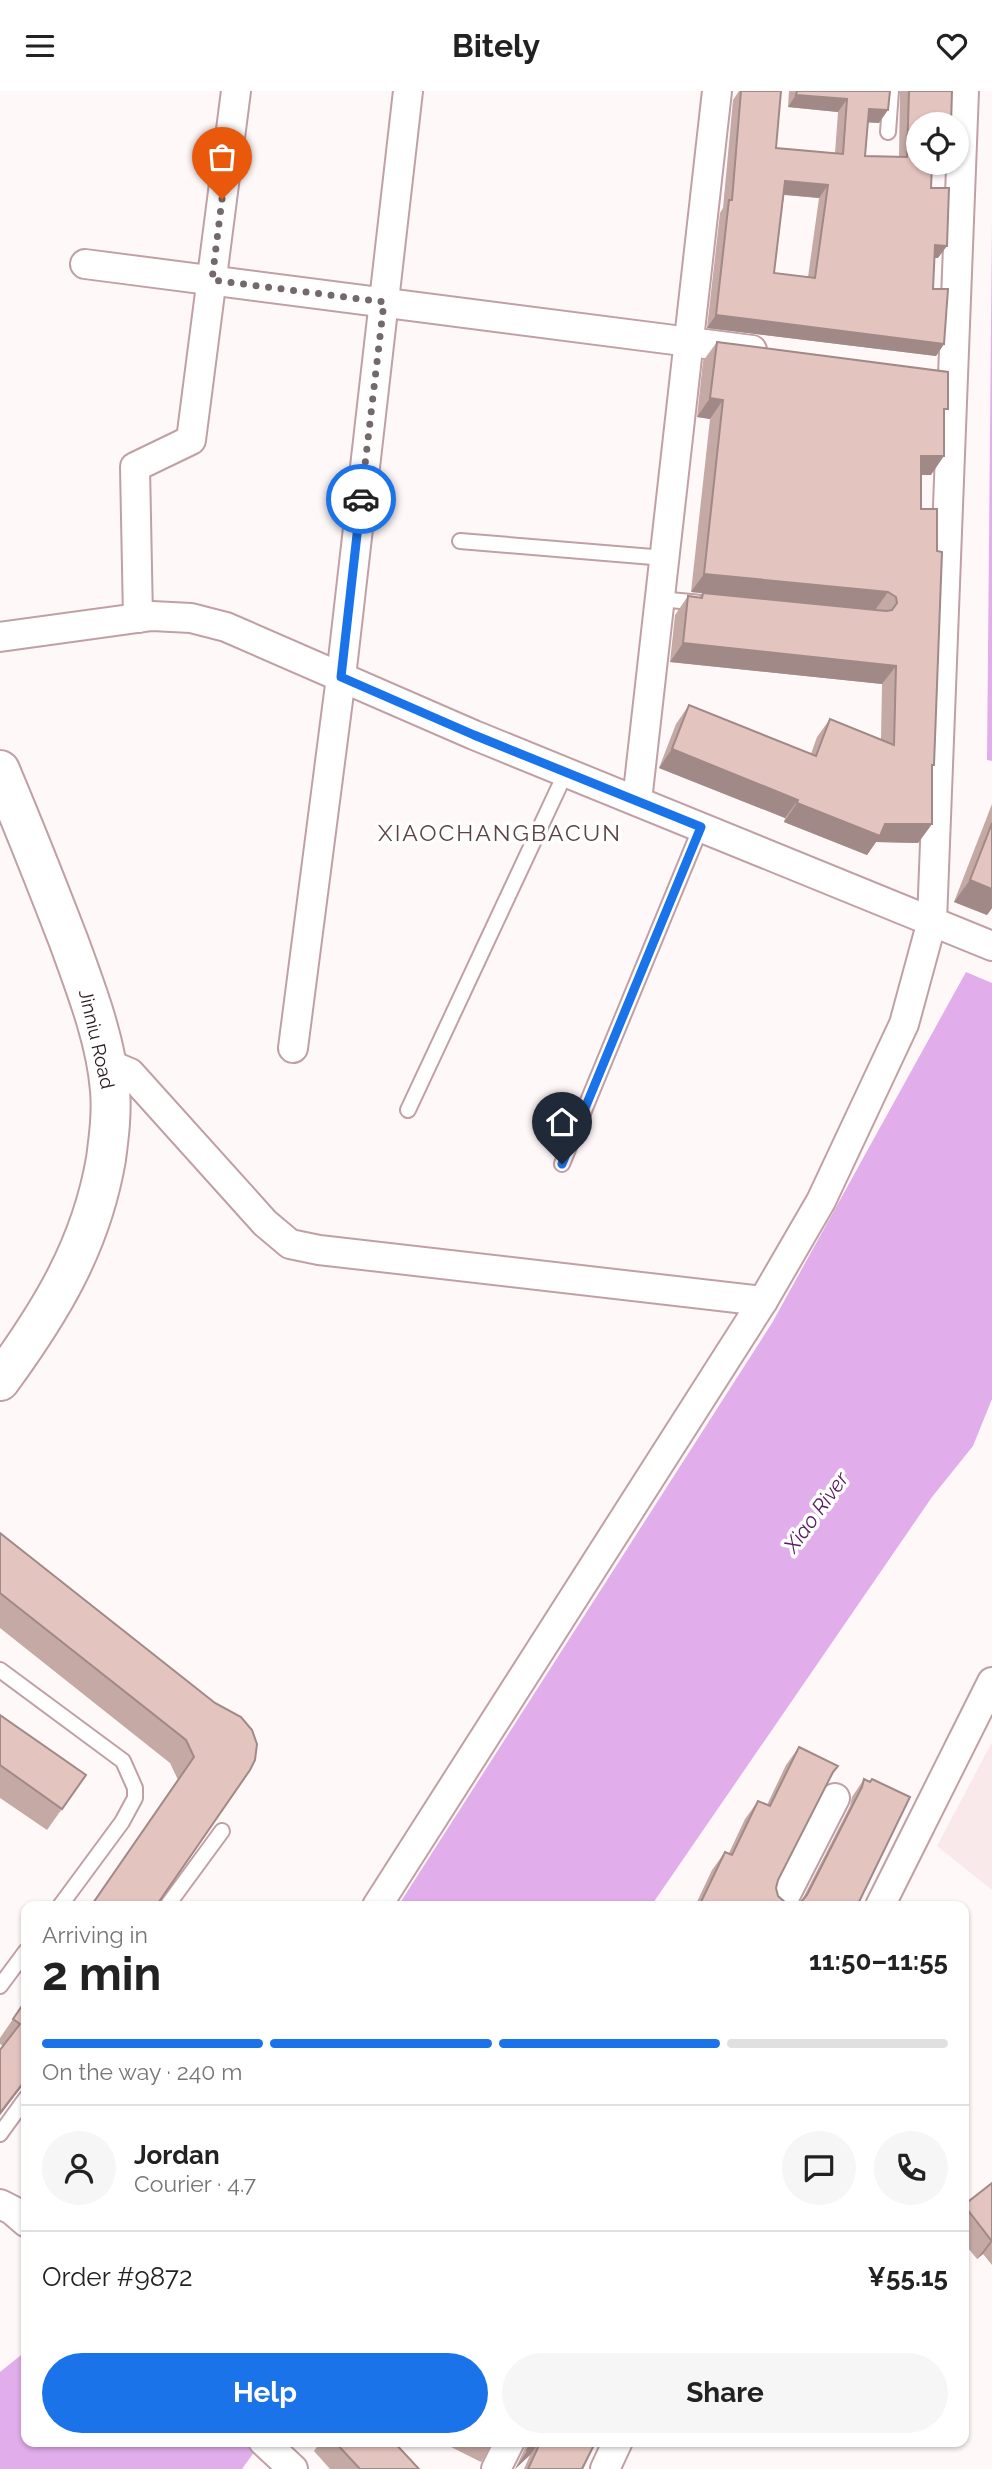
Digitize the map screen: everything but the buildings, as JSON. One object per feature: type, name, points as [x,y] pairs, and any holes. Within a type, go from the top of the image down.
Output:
[{"type":"main road","name":"Jinniu Road","points":[[0,770],[83,980],[106,1063],[110,1090],[110,1121],[101,1186],[80,1252],[57,1297],[0,1381]]},
{"type":"street","points":[[138,618],[135,467],[191,440],[236,91]]},
{"type":"street","points":[[293,1048],[341,677],[408,91]]},
{"type":"street","points":[[637,801],[717,91]]},
{"type":"street","points":[[380,1901],[763,1301],[821,1201],[904,1024],[940,925],[940,374],[964,91]]},
{"type":"street","points":[[85,264],[781,354]]},
{"type":"street","points":[[0,638],[152,615],[191,618],[226,627],[474,735],[992,946]]},
{"type":"street","points":[[106,1063],[130,1073],[265,1223],[290,1244],[319,1250],[763,1301]]},
{"type":"street","points":[[882,1901],[992,1682]]},
{"type":"street","points":[[783,1901],[835,1798]]},
{"type":"street","points":[[0,2204],[21,2219]]},
{"type":"street","points":[[269,2447],[290,2468]]},
{"type":"street","points":[[496,2469],[507,2447]]},
{"type":"street","points":[[605,2469],[615,2447]]},
{"type":"lane","points":[[888,132],[891,91]]},
{"type":"lane","points":[[460,541],[665,558]]},
{"type":"lane","points":[[660,599],[714,604]]},
{"type":"lane","points":[[408,1110],[566,772]]},
{"type":"lane","points":[[562,1164],[701,827]]},
{"type":"lane","points":[[0,1669],[122,1761],[135,1788],[135,1798],[122,1822],[64,1901]]},
{"type":"lane","points":[[171,1901],[222,1831]]},
{"type":"lane","points":[[0,1986],[21,1958]]},
{"type":"lane","points":[[0,2134],[21,2105]]},
{"type":"shaded area","points":[[992,1742],[992,1890],[937,1846]]},
{"type":"water","points":[[992,222],[992,761],[987,760]]},
{"type":"water","name":"Xiao River","points":[[966,972],[992,983],[992,1399],[973,1446],[932,1497],[654,1901],[401,1901],[772,1323]]},
{"type":"water","points":[[21,2355],[21,2447],[258,2447],[242,2469],[0,2469],[0,2372]]},
{"type":"way so far","points":[[222,199],[212,280],[384,302],[361,499]]},
{"type":"district","name":"XIAOCHANGBACUN","points":[[500,832]]},
{"type":"route","points":[[361,499],[341,677],[474,735],[701,827],[562,1164]]}]
